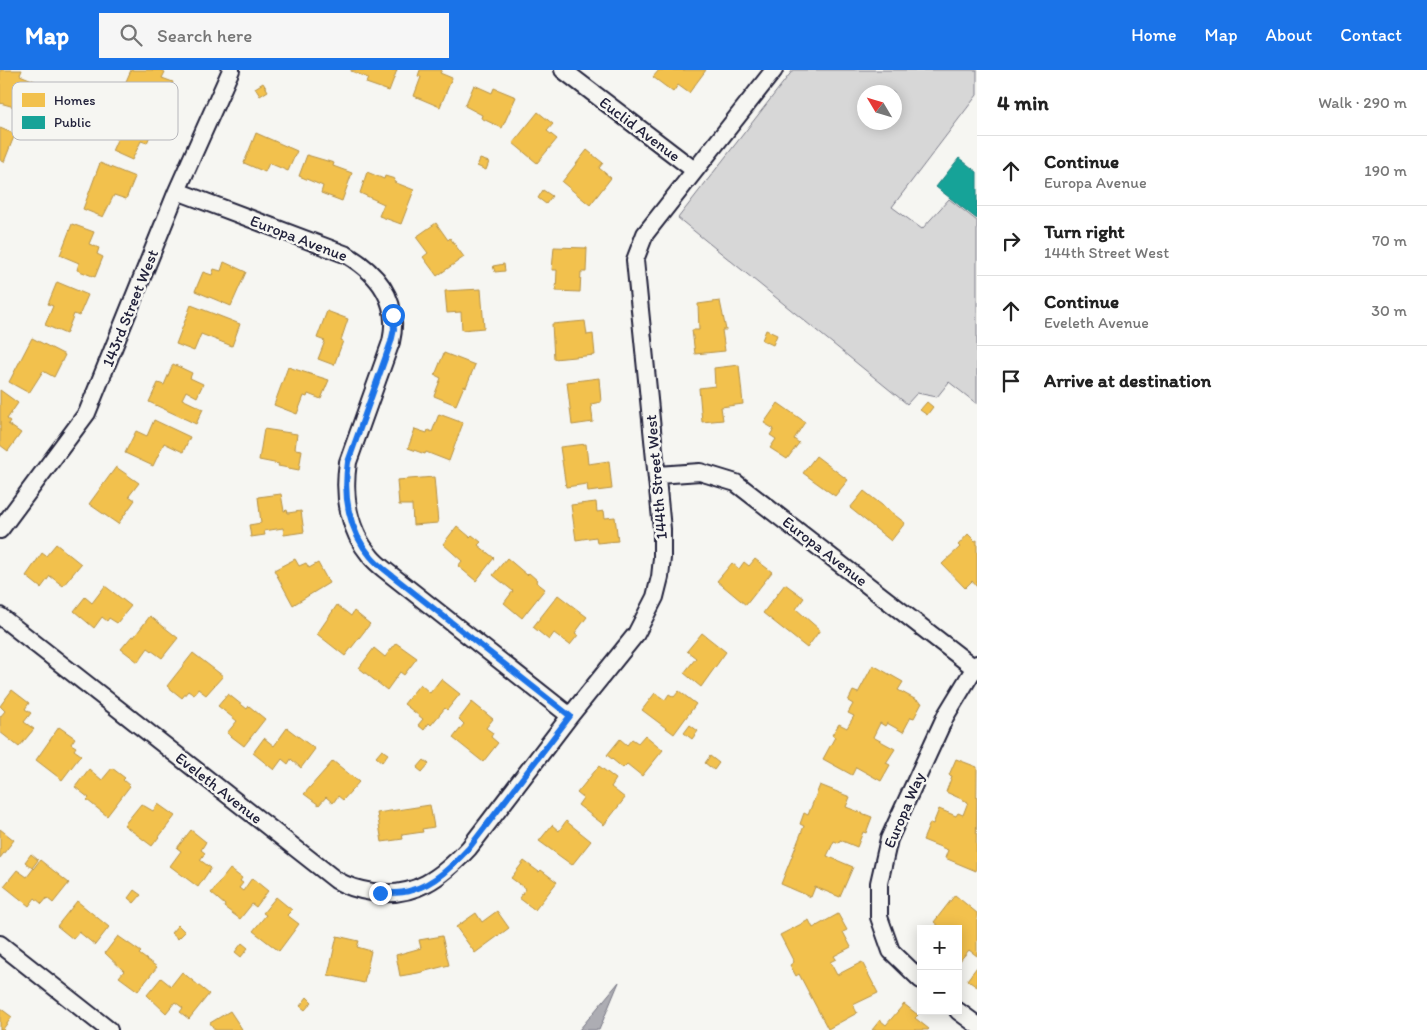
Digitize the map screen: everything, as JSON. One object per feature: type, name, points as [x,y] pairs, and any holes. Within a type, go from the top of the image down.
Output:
[{"type":"street","name":"143rd Street West","points":[[0,530],[88,413],[177,191],[231,70]]},
{"type":"street","name":"Euclid Avenue","points":[[563,70],[694,170]]},
{"type":"street","name":"144th Street West","points":[[455,863],[469,848],[570,716],[636,634],[655,597],[662,558],[662,529],[635,260],[645,234],[774,70]]},
{"type":"street","name":"Europa Avenue","points":[[177,191],[347,255],[374,275],[384,289],[389,301],[394,329],[348,462],[346,493],[352,523],[371,558],[570,716]]},
{"type":"street","name":"Europa Avenue","points":[[658,475],[700,472],[736,483],[976,667]]},
{"type":"street","name":"Eveleth Avenue","points":[[0,616],[342,884],[372,892],[399,893],[413,890],[426,884],[455,863]]},
{"type":"street","name":"Europa Way","points":[[917,976],[891,951],[879,917],[879,883],[889,839],[946,715],[976,667]]},
{"type":"street","points":[[0,944],[109,1030]]},
{"type":"street","points":[[962,1014],[977,1025]]},
{"type":"shaded area","points":[[793,70],[977,70],[977,95],[892,207],[922,229],[949,199],[977,221],[977,404],[949,382],[937,397],[917,393],[907,404],[678,218]]},
{"type":"shaded area","points":[[619,982],[599,1030],[579,1030]]},
{"type":"building: Homes","points":[[0,70],[22,70],[20,75],[37,82],[12,82],[12,106],[0,103]]},
{"type":"building: Homes","points":[[131,70],[160,70],[165,72],[162,78],[173,82],[126,82]]},
{"type":"building: Homes","points":[[351,70],[397,70],[389,91],[366,83],[368,78]]},
{"type":"building: Homes","points":[[420,70],[442,70],[440,73],[452,78],[440,107],[414,96],[421,77],[418,76]]},
{"type":"building: Homes","points":[[659,70],[706,70],[689,93],[678,85],[673,92],[653,77]]},
{"type":"building: Homes","points":[[263,83],[268,91],[260,96],[255,88]]},
{"type":"building: Homes","points":[[474,85],[492,93],[494,88],[516,97],[502,128],[481,118],[482,115],[465,106]]},
{"type":"building: Homes","points":[[538,112],[553,124],[547,131],[557,139],[537,163],[513,143]]},
{"type":"building: Homes","points":[[0,128],[12,133],[13,140],[4,162],[0,160]]},
{"type":"building: Homes","points":[[256,133],[297,151],[288,171],[269,163],[265,172],[244,163]]},
{"type":"building: Homes","points":[[117,140],[148,140],[147,143],[141,141],[132,160],[112,151]]},
{"type":"building: Homes","points":[[587,150],[603,163],[599,168],[611,178],[590,205],[562,182]]},
{"type":"building: Homes","points":[[307,155],[334,163],[333,166],[352,173],[342,201],[321,193],[323,186],[299,176]]},
{"type":"building: Homes","points":[[480,159],[489,162],[486,170],[477,166]]},
{"type":"building: Homes","points":[[100,163],[135,177],[126,199],[114,195],[103,217],[83,209]]},
{"type":"building: Homes","points":[[367,172],[384,179],[385,176],[395,179],[394,182],[414,190],[401,224],[379,216],[384,204],[360,193]]},
{"type":"building: Homes","points":[[543,190],[552,196],[546,204],[538,198]]},
{"type":"building: Homes","points":[[436,223],[448,240],[450,238],[464,257],[437,276],[423,257],[428,253],[416,237]]},
{"type":"building: Homes","points":[[72,224],[94,232],[89,244],[99,248],[97,254],[103,257],[95,277],[77,270],[79,263],[60,255]]},
{"type":"building: Homes","points":[[554,247],[587,248],[586,272],[581,272],[580,292],[556,291],[557,270],[552,270]]},
{"type":"building: Homes","points":[[224,262],[246,272],[231,306],[195,291],[203,272],[212,275],[214,269],[221,271]]},
{"type":"building: Homes","points":[[504,264],[505,271],[495,272],[493,266]]},
{"type":"building: Homes","points":[[57,282],[88,295],[79,316],[74,314],[66,334],[45,325],[53,306],[48,304]]},
{"type":"building: Homes","points":[[481,289],[484,328],[462,330],[461,312],[447,313],[445,291]]},
{"type":"building: Homes","points":[[720,301],[726,330],[722,330],[725,351],[695,354],[692,330],[699,330],[698,304]]},
{"type":"building: Homes","points":[[191,305],[240,324],[232,346],[201,334],[194,351],[176,344]]},
{"type":"building: Homes","points":[[327,311],[348,319],[341,340],[343,341],[334,365],[318,359],[325,341],[317,338]]},
{"type":"building: Homes","points":[[585,321],[587,335],[593,334],[595,355],[554,359],[552,324]]},
{"type":"building: Homes","points":[[766,330],[777,335],[773,345],[762,340]]},
{"type":"building: Homes","points":[[32,338],[65,355],[54,377],[43,371],[29,393],[9,382]]},
{"type":"building: Homes","points":[[444,353],[475,365],[456,405],[434,396],[441,378],[435,375]]},
{"type":"building: Homes","points":[[173,364],[192,373],[190,378],[203,384],[197,397],[186,391],[182,399],[203,409],[196,424],[149,402],[158,383],[164,385]]},
{"type":"building: Homes","points":[[739,365],[743,404],[721,407],[723,420],[702,422],[699,388],[715,386],[714,368]]},
{"type":"building: Homes","points":[[288,367],[329,380],[321,399],[308,394],[307,397],[304,396],[297,414],[274,405]]},
{"type":"building: Homes","points":[[599,378],[601,402],[591,404],[593,422],[572,425],[567,382]]},
{"type":"building: Homes","points":[[0,390],[18,403],[7,419],[10,421],[8,424],[21,433],[8,451],[0,445]]},
{"type":"building: Homes","points":[[927,402],[933,407],[927,415],[920,410]]},
{"type":"building: Homes","points":[[778,403],[805,422],[794,439],[799,443],[787,459],[770,448],[776,439],[770,435],[774,429],[764,423]]},
{"type":"building: Homes","points":[[439,414],[463,423],[449,461],[426,452],[425,454],[408,448],[415,429],[427,433],[428,430],[432,432]]},
{"type":"building: Homes","points":[[154,420],[190,437],[183,452],[164,443],[153,466],[125,453],[136,431],[147,436]]},
{"type":"building: Homes","points":[[264,429],[297,434],[295,449],[302,450],[299,470],[259,460]]},
{"type":"building: Homes","points":[[586,444],[588,464],[609,461],[612,489],[588,492],[587,484],[566,487],[560,447]]},
{"type":"building: Homes","points":[[816,456],[848,480],[835,496],[803,473]]},
{"type":"building: Homes","points":[[116,467],[139,483],[129,496],[135,500],[118,524],[89,504]]},
{"type":"building: Homes","points":[[434,477],[438,523],[413,525],[412,505],[399,505],[397,480]]},
{"type":"building: Homes","points":[[864,491],[905,523],[891,541],[850,508]]},
{"type":"building: Homes","points":[[281,494],[284,511],[287,510],[288,513],[301,511],[304,532],[284,535],[283,528],[264,531],[265,535],[251,537],[249,525],[261,523],[258,497]]},
{"type":"building: Homes","points":[[596,502],[597,512],[604,511],[605,518],[615,517],[618,541],[597,543],[596,537],[576,540],[571,505]]},
{"type":"building: Homes","points":[[457,526],[470,537],[472,535],[481,542],[478,545],[494,558],[476,581],[458,566],[462,561],[443,544]]},
{"type":"building: Homes","points":[[968,534],[975,541],[977,540],[977,587],[972,581],[965,588],[942,564],[960,547],[958,545]]},
{"type":"building: Homes","points":[[56,544],[81,564],[63,586],[50,576],[41,588],[26,576],[42,553],[46,556]]},
{"type":"building: Homes","points":[[507,558],[527,575],[529,573],[545,589],[522,618],[504,603],[513,591],[493,575]]},
{"type":"building: Homes","points":[[295,559],[299,566],[306,563],[309,568],[318,563],[329,583],[293,605],[274,570]]},
{"type":"building: Homes","points":[[755,559],[772,572],[746,605],[717,581],[732,563],[739,569],[744,562],[749,566]]},
{"type":"building: Homes","points":[[785,584],[804,598],[796,609],[820,630],[807,648],[763,613]]},
{"type":"building: Homes","points":[[105,586],[131,606],[117,623],[109,618],[107,621],[102,617],[94,628],[74,611],[85,597],[92,603]]},
{"type":"building: Homes","points":[[558,595],[587,617],[575,633],[578,635],[570,645],[554,633],[549,640],[533,627]]},
{"type":"building: Homes","points":[[337,605],[351,616],[354,611],[370,624],[345,656],[317,634]]},
{"type":"building: Homes","points":[[150,616],[178,638],[162,658],[148,648],[138,662],[121,649],[132,636],[134,637]]},
{"type":"building: Homes","points":[[702,633],[726,652],[701,687],[684,673],[696,658],[687,651]]},
{"type":"building: Homes","points":[[396,643],[417,658],[404,675],[400,672],[387,690],[359,668],[374,648],[385,657]]},
{"type":"building: Homes","points":[[193,653],[223,676],[206,695],[198,689],[194,695],[188,691],[182,698],[167,686]]},
{"type":"building: Homes","points":[[873,665],[903,682],[898,690],[922,703],[914,718],[911,717],[903,732],[887,723],[885,726],[880,723],[873,737],[895,749],[886,763],[890,765],[881,781],[856,767],[852,775],[823,759],[835,737],[832,735],[839,724],[847,728],[854,716],[848,713],[853,704],[848,701],[853,691],[858,693]]},
{"type":"building: Homes","points":[[441,679],[460,694],[447,710],[445,708],[431,725],[429,723],[424,730],[418,725],[423,719],[404,704],[420,684],[430,693]]},
{"type":"building: Homes","points":[[12,690],[29,703],[25,709],[31,713],[24,722],[34,729],[19,747],[0,732],[0,717],[5,711],[0,706]]},
{"type":"building: Homes","points":[[679,691],[696,704],[674,734],[642,710],[655,693],[665,700],[669,694],[674,697]]},
{"type":"building: Homes","points":[[228,694],[247,709],[249,706],[265,719],[244,746],[227,733],[237,721],[218,706]]},
{"type":"building: Homes","points":[[472,702],[493,719],[486,728],[493,733],[491,737],[498,743],[483,762],[453,738],[464,724],[459,719]]},
{"type":"building: Homes","points":[[690,725],[698,731],[692,739],[684,733]]},
{"type":"building: Homes","points":[[59,727],[75,738],[71,744],[76,747],[74,750],[81,755],[62,780],[36,760]]},
{"type":"building: Homes","points":[[287,728],[315,749],[301,768],[291,759],[288,764],[282,759],[274,770],[253,753],[264,738],[274,746]]},
{"type":"building: Homes","points":[[645,735],[663,750],[642,776],[627,764],[623,768],[607,755],[620,739],[627,745],[632,739],[638,743]]},
{"type":"building: Homes","points":[[382,750],[388,754],[382,762],[376,757]]},
{"type":"building: Homes","points":[[710,756],[719,763],[714,770],[705,763]]},
{"type":"building: Homes","points":[[956,759],[977,767],[976,871],[945,858],[948,850],[923,840],[930,823],[933,824],[939,809],[956,816],[958,813],[963,815],[968,802],[946,792],[952,776],[949,775]]},
{"type":"building: Homes","points":[[424,760],[429,764],[422,772],[417,768]]},
{"type":"building: Homes","points":[[333,761],[359,782],[343,800],[338,796],[333,803],[326,797],[319,805],[304,794]]},
{"type":"building: Homes","points":[[599,766],[616,779],[611,787],[625,798],[604,825],[578,805],[583,798],[577,793]]},
{"type":"building: Homes","points":[[112,768],[125,778],[123,780],[130,786],[107,816],[87,800],[89,798],[75,787],[89,769],[102,780]]},
{"type":"building: Homes","points":[[820,785],[850,797],[846,807],[872,817],[866,833],[863,832],[857,847],[840,840],[839,843],[834,841],[827,856],[853,867],[840,897],[815,887],[811,897],[781,884],[804,826],[800,824],[804,813],[808,815]]},
{"type":"building: Homes","points":[[141,804],[153,811],[158,804],[175,816],[152,846],[124,825]]},
{"type":"building: Homes","points":[[430,805],[434,827],[422,829],[423,832],[402,835],[403,839],[382,842],[377,813]]},
{"type":"building: Homes","points":[[566,821],[591,841],[572,865],[539,841],[552,825],[559,831]]},
{"type":"building: Homes","points":[[0,829],[14,840],[0,858]]},
{"type":"building: Homes","points":[[191,830],[206,842],[201,850],[205,853],[200,860],[211,868],[198,887],[170,866],[181,851],[177,848]]},
{"type":"building: Homes","points":[[31,854],[38,860],[32,868],[25,862]]},
{"type":"building: Homes","points":[[40,860],[69,883],[53,903],[47,898],[42,904],[35,898],[29,906],[4,886],[17,870],[27,877]]},
{"type":"building: Homes","points":[[524,861],[539,872],[541,870],[557,882],[535,910],[519,898],[526,889],[511,878]]},
{"type":"building: Homes","points":[[230,869],[242,878],[240,881],[243,883],[239,888],[243,891],[252,878],[268,891],[256,907],[252,904],[240,919],[224,907],[225,905],[211,893]]},
{"type":"building: Homes","points":[[134,890],[141,895],[134,903],[128,898]]},
{"type":"building: Homes","points":[[955,895],[977,913],[977,956],[969,950],[962,958],[962,925],[938,925],[934,922]]},
{"type":"building: Homes","points":[[276,897],[292,910],[287,915],[299,924],[279,951],[253,931],[266,915],[263,913]]},
{"type":"building: Homes","points":[[77,901],[109,927],[95,945],[79,932],[73,939],[57,926]]},
{"type":"building: Homes","points":[[497,911],[509,928],[475,953],[456,927],[476,913],[482,922]]},
{"type":"building: Homes","points":[[838,914],[847,930],[843,932],[851,947],[834,956],[836,959],[830,962],[837,975],[862,962],[878,993],[853,1005],[857,1013],[828,1029],[799,974],[796,976],[790,965],[794,962],[780,935],[809,920],[813,928]]},
{"type":"building: Homes","points":[[178,925],[185,932],[178,939],[171,933]]},
{"type":"building: Homes","points":[[118,936],[141,952],[139,954],[157,967],[138,991],[119,977],[124,971],[105,953]]},
{"type":"building: Homes","points":[[337,936],[359,941],[357,947],[371,951],[364,983],[328,975]]},
{"type":"building: Homes","points":[[442,936],[449,965],[400,976],[396,955],[421,948],[419,940]]},
{"type":"building: Homes","points":[[242,943],[248,948],[241,957],[235,952]]},
{"type":"building: Homes","points":[[977,967],[977,987],[967,980]]},
{"type":"building: Homes","points":[[182,972],[209,994],[189,1019],[180,1012],[183,1008],[175,1002],[166,1013],[147,995],[161,978],[171,986]]},
{"type":"building: Homes","points":[[307,997],[312,1002],[305,1010],[300,1006]]},
{"type":"building: Homes","points":[[904,1004],[918,1015],[915,1018],[929,1029],[872,1030],[880,1020],[886,1025]]},
{"type":"building: Homes","points":[[0,1008],[12,1017],[4,1030],[0,1030]]},
{"type":"building: Homes","points":[[230,1011],[242,1029],[215,1030],[210,1023]]},
{"type":"building: Public","points":[[959,158],[977,172],[977,219],[936,187]]},
{"type":"route","points":[[380,893],[399,893],[413,890],[440,875],[455,863],[469,848],[570,716],[371,558],[352,523],[346,493],[348,462],[391,342],[394,329],[393,315]]}]
